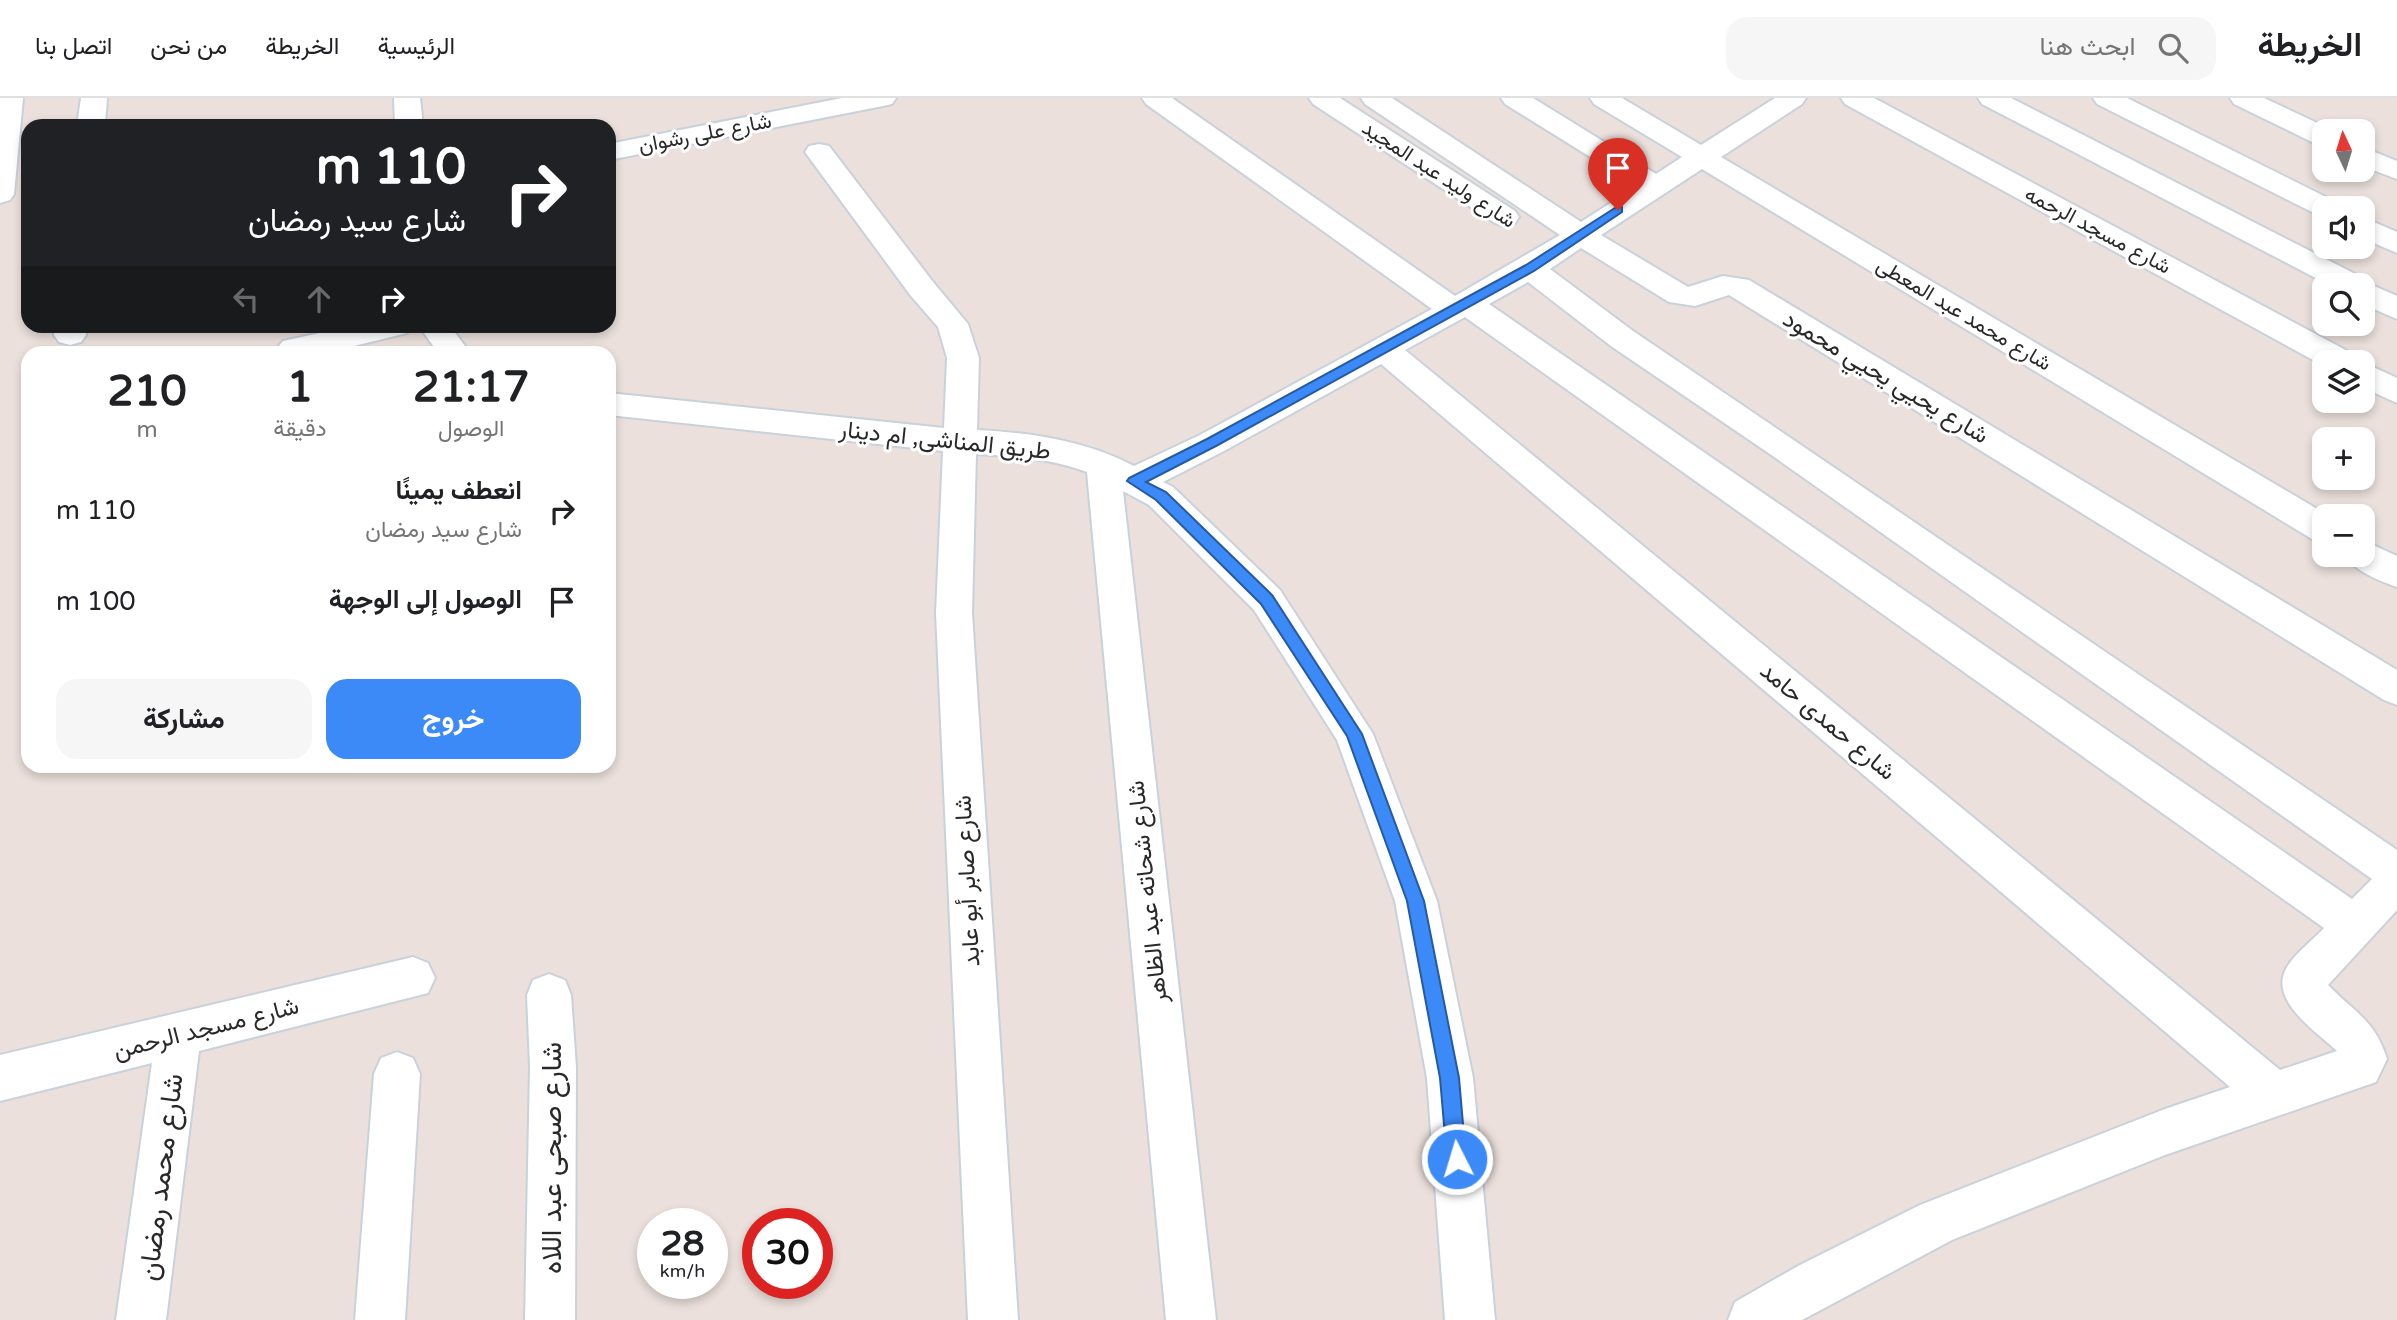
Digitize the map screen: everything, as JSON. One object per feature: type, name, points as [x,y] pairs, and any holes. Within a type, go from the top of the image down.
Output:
[{"type":"street","points":[[0,194],[10,98]]},
{"type":"street","points":[[92,119],[94,98]]},
{"type":"street","points":[[407,98],[408,119]]},
{"type":"street","name":"شارع على رشوان","points":[[616,151],[883,98]]},
{"type":"street","points":[[1155,98],[2354,925]]},
{"type":"street","name":"شارع وليد عبد المجيد","points":[[1322,98],[1556,251]]},
{"type":"street","name":"شارع يحيي يحيي محمود","points":[[1374,98],[1556,251],[1685,297],[1696,298],[1723,284],[1738,287],[2397,689]]},
{"type":"street","points":[[1514,98],[1656,185]]},
{"type":"street","name":"شارع محمد عبد المعطى","points":[[1604,98],[2312,523]]},
{"type":"street","points":[[1119,473],[1212,443],[1460,306],[1556,251],[1793,98]]},
{"type":"street","name":"شارع مسجد الرحمه","points":[[1854,98],[2320,350]]},
{"type":"street","points":[[1991,98],[2329,273]]},
{"type":"street","points":[[2105,98],[2312,201]]},
{"type":"street","points":[[2243,98],[2312,130]]},
{"type":"street","name":"شارع صابر أبو عابد","points":[[819,152],[922,289],[953,324],[963,358],[955,627],[965,862],[993,1320]]},
{"type":"street","points":[[2375,161],[2397,171]]},
{"type":"street","points":[[2375,233],[2397,244]]},
{"type":"street","points":[[1556,251],[1566,299],[1748,422],[1949,565],[2397,873]]},
{"type":"street","points":[[2375,298],[2397,309]]},
{"type":"street","points":[[307,346],[365,333]]},
{"type":"street","name":"شارع حمدى حامد","points":[[1382,348],[2273,1094]]},
{"type":"street","points":[[2375,380],[2397,392]]},
{"type":"street","name":"طريق المناشى, ام دينار","points":[[616,405],[959,442],[1022,444],[1069,453],[1119,473],[1161,496],[1267,600],[1354,734],[1416,901],[1450,1078],[1471,1320]]},
{"type":"street","name":"شارع شحاته عبد الظاهر","points":[[1119,473],[1191,1320]]},
{"type":"street","points":[[2375,560],[2397,573]]},
{"type":"street","points":[[1753,1320],[1816,1284],[1937,1222],[2165,1132],[2360,1066],[2364,1059],[2358,1041],[2308,994],[2304,984],[2306,974],[2397,881]]},
{"type":"street","name":"شارع مسجد الرحمن","points":[[0,1078],[412,978]]},
{"type":"street","name":"شارع صبحى عبد اللاه","points":[[549,995],[553,1067],[550,1320]]},
{"type":"street","name":"شارع محمد رمضان","points":[[141,1320],[179,1034]]},
{"type":"street","points":[[380,1320],[397,1074]]},
{"type":"route","points":[[1457,1159],[1450,1078],[1416,901],[1354,734],[1267,600],[1161,496],[1134,481],[1212,443],[1530,268],[1618,210]]}]
